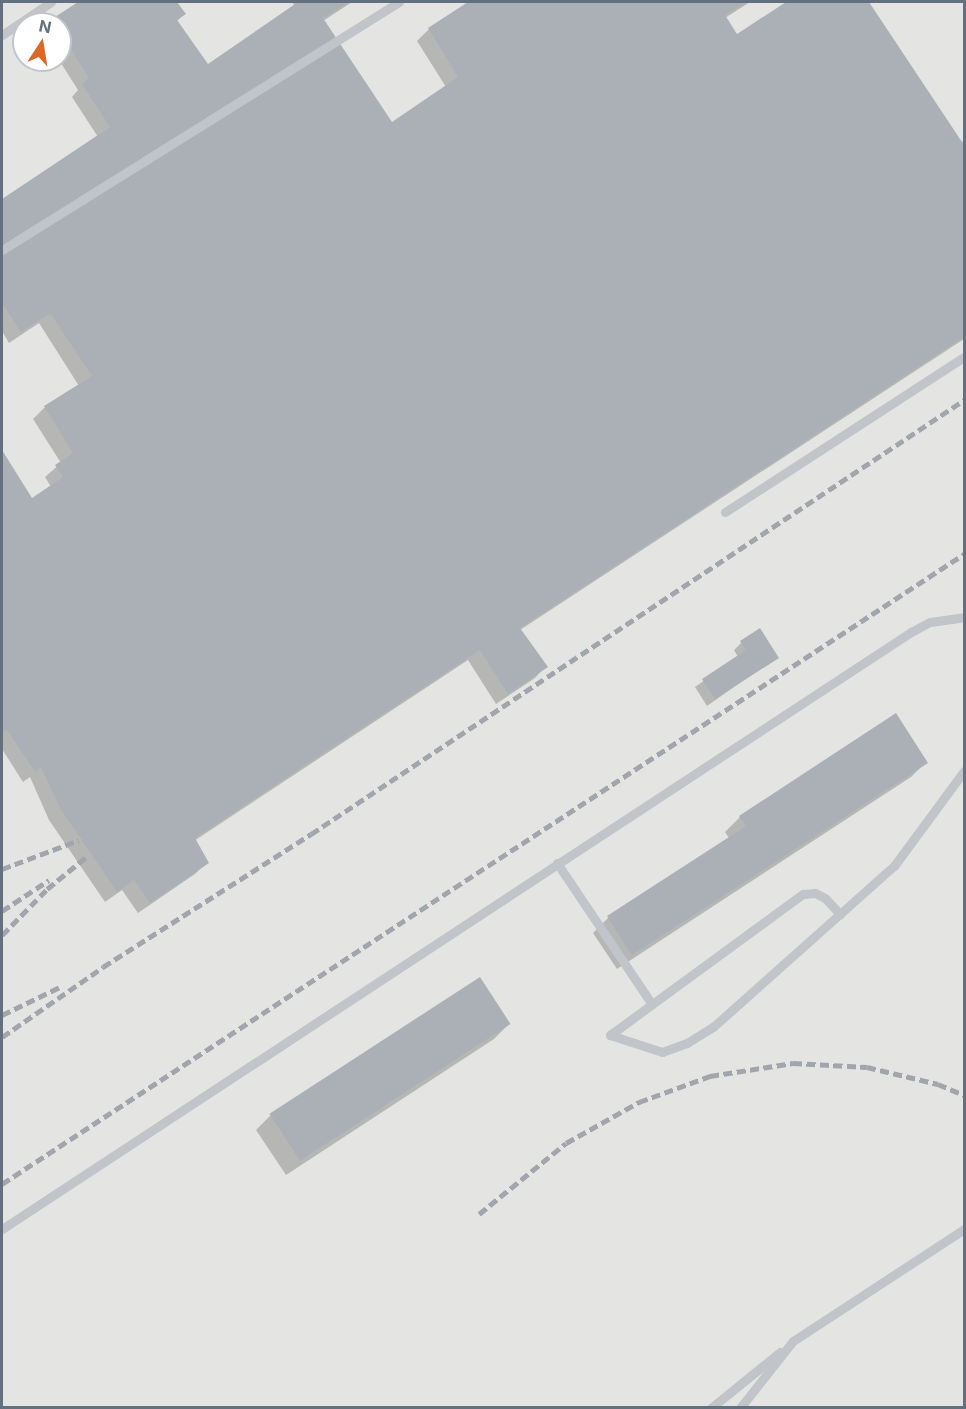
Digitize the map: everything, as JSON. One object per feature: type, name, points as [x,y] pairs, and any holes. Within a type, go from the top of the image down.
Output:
[{"type":"lane","points":[[2,34],[51,2]]},
{"type":"lane","points":[[2,250],[399,2]]},
{"type":"lane","points":[[725,512],[964,357]]},
{"type":"lane","points":[[2,1229],[911,632],[930,622],[964,617]]},
{"type":"lane","points":[[840,914],[825,898],[815,893],[803,894],[610,1035],[662,1052],[687,1043],[713,1027],[894,866],[964,771]]},
{"type":"lane","points":[[557,863],[651,1003]]},
{"type":"lane","points":[[711,1407],[794,1341],[964,1229]]},
{"type":"lane","points":[[740,1407],[794,1341]]},
{"type":"shaded area","points":[[2,2],[964,2],[964,1407],[2,1407]]},
{"type":"building","points":[[78,2],[177,2],[186,14],[177,20],[208,64],[298,2],[348,2],[323,18],[392,122],[458,77],[428,28],[468,2],[746,2],[725,15],[737,34],[786,2],[869,2],[962,142],[964,141],[964,337],[520,628],[548,667],[508,694],[480,650],[195,838],[209,863],[150,903],[134,880],[117,892],[60,808],[41,767],[35,772],[7,730],[2,733],[2,450],[32,498],[63,477],[55,465],[73,453],[44,406],[92,376],[50,313],[21,332],[2,303],[2,199],[110,127],[82,84],[89,78],[72,51],[72,12],[63,12]]},
{"type":"building","points":[[760,628],[779,658],[715,699],[702,679],[746,650],[740,641]]},
{"type":"building","points":[[896,713],[928,763],[632,955],[607,916],[746,826],[739,816]]},
{"type":"building","points":[[480,977],[510,1024],[300,1161],[269,1114]]},
{"type":"railway","points":[[2,1037],[103,967],[311,834],[964,400]]},
{"type":"railway","points":[[2,1184],[964,554]]},
{"type":"railway","points":[[2,869],[79,840]]},
{"type":"railway","points":[[2,935],[47,889],[86,857]]},
{"type":"railway","points":[[2,911],[49,880]]},
{"type":"railway","points":[[2,1015],[62,986]]},
{"type":"railway","points":[[479,1214],[566,1143],[639,1102],[710,1076],[793,1063],[867,1067],[938,1084],[964,1095]]}]
